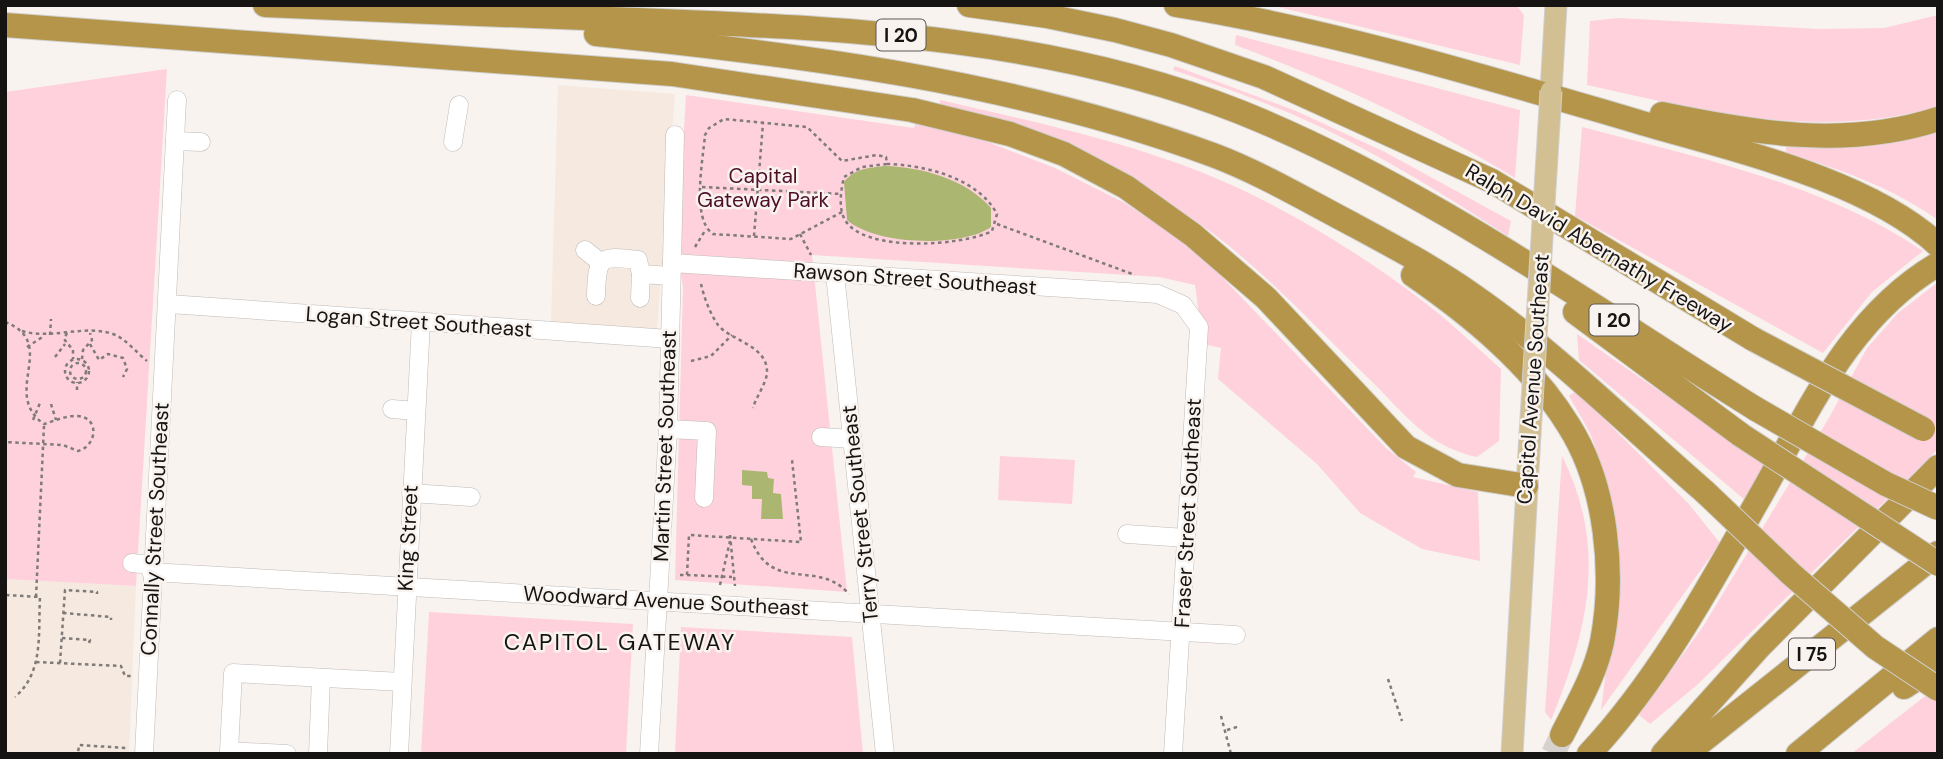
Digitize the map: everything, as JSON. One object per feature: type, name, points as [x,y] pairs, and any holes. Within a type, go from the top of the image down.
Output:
[{"type":"highway","name":"I 20","points":[[265,5],[803,28],[963,42],[1025,52],[1144,80],[1239,112],[1345,160],[1472,231],[1756,409],[1886,484],[1938,508]]},
{"type":"highway","name":"Ralph David Abernathy Freeway","points":[[969,5],[1047,16],[1115,30],[1171,45],[1276,82],[1492,181],[1753,339],[1938,436]]},
{"type":"highway","points":[[1176,5],[1304,30],[1517,86],[1790,168],[1876,203],[1935,242]]},
{"type":"highway","points":[[292,6],[698,44],[942,81],[1072,110],[1216,156],[1386,242],[1473,295],[1528,336],[1875,647],[1938,689]]},
{"type":"highway","points":[[5,25],[672,74],[912,110],[1010,134],[1064,154],[1115,182],[1193,235],[1266,298],[1406,447],[1458,475],[1526,486]]},
{"type":"highway","points":[[1517,86],[1776,135],[1860,135],[1938,119]]},
{"type":"highway","points":[[1307,200],[1486,331],[1532,378],[1569,426],[1590,472],[1599,506],[1606,546],[1606,591],[1602,642],[1590,679],[1562,735]]},
{"type":"highway","points":[[1472,231],[1618,346],[1741,435],[1938,564]]},
{"type":"highway","points":[[1589,754],[1624,717],[1658,667],[1763,491],[1824,379],[1900,290],[1938,264]]},
{"type":"highway","points":[[1663,754],[1786,618],[1938,467]]},
{"type":"highway","name":"I 75","points":[[1686,754],[1938,553]]},
{"type":"highway","points":[[1799,754],[1938,639]]},
{"type":"highway","points":[[1799,754],[1938,665]]},
{"type":"main road","name":"Capitol Avenue Southeast","points":[[1512,754],[1556,5]]},
{"type":"street","name":"Connally Street Southeast","points":[[137,751],[169,304],[177,100]]},
{"type":"street","points":[[453,142],[459,105]]},
{"type":"street","name":"Martin Street Southeast","points":[[649,754],[668,429],[676,135]]},
{"type":"street","points":[[175,141],[201,142]]},
{"type":"street","points":[[586,250],[600,262]]},
{"type":"street","points":[[600,262],[610,256],[638,260],[641,274],[640,298]]},
{"type":"street","points":[[596,296],[600,262]]},
{"type":"street","name":"Rawson Street Southeast","points":[[641,274],[671,269],[835,274],[1158,294]]},
{"type":"street","name":"Terry Street Southeast","points":[[835,274],[885,754]]},
{"type":"street","name":"Fraser Street Southeast","points":[[1158,294],[1183,305],[1199,327],[1173,754]]},
{"type":"street","name":"Logan Street Southeast","points":[[169,304],[670,339]]},
{"type":"street","name":"King Street","points":[[399,754],[405,586],[421,322]]},
{"type":"street","points":[[392,409],[416,411]]},
{"type":"street","points":[[668,429],[707,431],[704,498]]},
{"type":"street","points":[[821,437],[852,439]]},
{"type":"street","points":[[411,493],[471,497]]},
{"type":"street","points":[[1127,534],[1186,538]]},
{"type":"street","name":"Woodward Avenue Southeast","points":[[132,563],[151,568],[405,586],[1236,635]]},
{"type":"street","points":[[287,754],[229,752],[233,673],[402,682]]},
{"type":"street","points":[[318,754],[321,678]]},
{"type":"path","points":[[842,212],[791,239],[713,234],[706,229],[700,212],[705,135],[709,128],[724,119],[807,127],[842,161],[877,155],[886,157],[887,164]]},
{"type":"path","points":[[754,236],[763,123]]},
{"type":"path","points":[[887,164],[909,164],[956,179],[989,201],[997,214],[996,223],[992,231],[984,235],[961,240],[900,242],[855,231],[846,222],[842,212],[841,194],[844,177],[851,171],[887,164]]},
{"type":"path","points":[[702,187],[758,192],[841,194]]},
{"type":"path","points":[[996,223],[1135,275]]},
{"type":"path","points":[[697,243],[706,229]]},
{"type":"path","points":[[800,234],[811,255]]},
{"type":"path","points":[[701,284],[717,323],[752,346],[766,366],[767,374],[753,408]]},
{"type":"path","points":[[50,335],[51,319]]},
{"type":"path","points":[[5,322],[22,331],[44,336],[78,330],[114,334],[153,366]]},
{"type":"path","points":[[22,331],[26,348],[44,336]]},
{"type":"path","points":[[65,344],[73,350],[78,360],[88,365],[89,373],[85,380],[70,381],[66,366],[78,360],[90,344],[93,336],[90,332]]},
{"type":"path","points":[[55,357],[65,344],[67,333]]},
{"type":"path","points":[[691,361],[711,356],[732,335]]},
{"type":"path","points":[[90,344],[99,360],[108,354],[123,358],[127,369],[123,377]]},
{"type":"path","points":[[77,381],[77,390]]},
{"type":"path","points":[[33,419],[40,403]]},
{"type":"path","points":[[51,404],[56,420]]},
{"type":"path","points":[[5,442],[63,445],[78,451],[92,441],[94,430],[88,420],[77,416],[44,424],[27,415]]},
{"type":"path","points":[[36,597],[44,424]]},
{"type":"path","points":[[687,575],[689,535],[801,542],[792,460]]},
{"type":"path","points":[[720,584],[730,536]]},
{"type":"path","points":[[730,536],[735,586]]},
{"type":"path","points":[[751,539],[764,563],[776,571],[831,579],[849,594]]},
{"type":"path","points":[[680,575],[734,577]]},
{"type":"path","points":[[60,663],[65,590],[97,594]]},
{"type":"path","points":[[6,595],[40,597],[36,662],[29,685],[15,698]]},
{"type":"path","points":[[63,614],[111,617],[111,620]]},
{"type":"path","points":[[62,638],[90,640],[89,643]]},
{"type":"path","points":[[36,662],[121,666],[125,676],[134,676]]},
{"type":"path","points":[[1388,680],[1402,721]]},
{"type":"path","points":[[1221,716],[1231,754]]},
{"type":"path","points":[[1225,731],[1240,726]]},
{"type":"path","points":[[74,754],[78,753],[79,745],[137,751]]},
{"type":"shaded area","points":[[558,85],[675,94],[657,329],[551,322]]},
{"type":"shaded area","points":[[885,166],[928,172],[969,189],[991,208],[991,227],[977,234],[940,241],[897,239],[860,228],[847,220],[844,182],[858,171]]},
{"type":"shaded area","points":[[742,470],[767,472],[768,478],[774,479],[773,493],[781,494],[783,519],[761,519],[762,499],[752,499],[752,486],[742,485]]},
{"type":"shaded area","points":[[5,579],[136,586],[129,754],[5,754]]},
{"type":"green space","points":[[1270,5],[1516,5],[1524,15],[1520,65]]},
{"type":"green space","points":[[1938,15],[1938,107],[1893,117],[1805,122],[1762,119],[1719,113],[1587,85],[1590,21],[1618,18],[1819,29],[1884,28]]},
{"type":"green space","points":[[1236,35],[1520,110],[1515,178],[1447,139],[1378,105],[1235,45]]},
{"type":"green space","points":[[1175,66],[1296,111],[1385,152],[1511,221],[1508,236],[1349,141],[1279,109],[1173,70]]},
{"type":"green space","points":[[167,69],[136,586],[5,579],[5,92]]},
{"type":"green space","name":"Capital Gateway Park","points":[[686,95],[914,128],[916,122],[975,137],[1055,168],[1125,203],[1197,251],[1386,448],[1416,472],[1413,477],[1478,492],[1480,561],[1422,549],[1360,513],[1317,464],[1218,379],[1221,348],[1203,344],[1195,285],[1159,277],[812,255],[847,592],[675,580],[683,287],[677,251]]},
{"type":"green space","points":[[940,100],[1072,131],[1169,160],[1261,199],[1319,231],[1376,267],[1429,306],[1501,369],[1499,441],[1477,457],[1443,445],[1416,426],[1266,278],[1200,224],[1171,205],[1108,172],[940,106]]},
{"type":"green space","points":[[1582,127],[1715,162],[1802,190],[1884,227],[1923,251],[1872,292],[1823,353],[1575,216]]},
{"type":"green space","points":[[1938,132],[1938,220],[1865,180],[1786,153],[1786,147],[1863,145]]},
{"type":"green space","points":[[1938,282],[1938,449],[1697,685],[1650,724],[1639,715],[1704,625],[1830,416],[1867,348],[1898,313]]},
{"type":"green space","points":[[1577,334],[1769,467],[1745,500],[1579,360]]},
{"type":"green space","points":[[1576,391],[1688,503],[1720,543],[1601,710],[1612,608],[1612,539],[1602,471],[1592,438],[1569,396]]},
{"type":"green space","points":[[1000,456],[1075,460],[1072,504],[998,500]]},
{"type":"green space","points":[[1562,456],[1576,490],[1585,523],[1588,589],[1575,654],[1551,720],[1545,712]]},
{"type":"green space","points":[[429,612],[633,624],[626,754],[421,754]]},
{"type":"green space","points":[[681,627],[852,637],[863,754],[675,754]]},
{"type":"green space","points":[[1929,693],[1938,698],[1938,754],[1851,754]]},
{"type":"tunnel","points":[[1553,754],[1562,735]]},
{"type":"district","name":"CAPITOL GATEWAY","points":[[620,642]]}]
